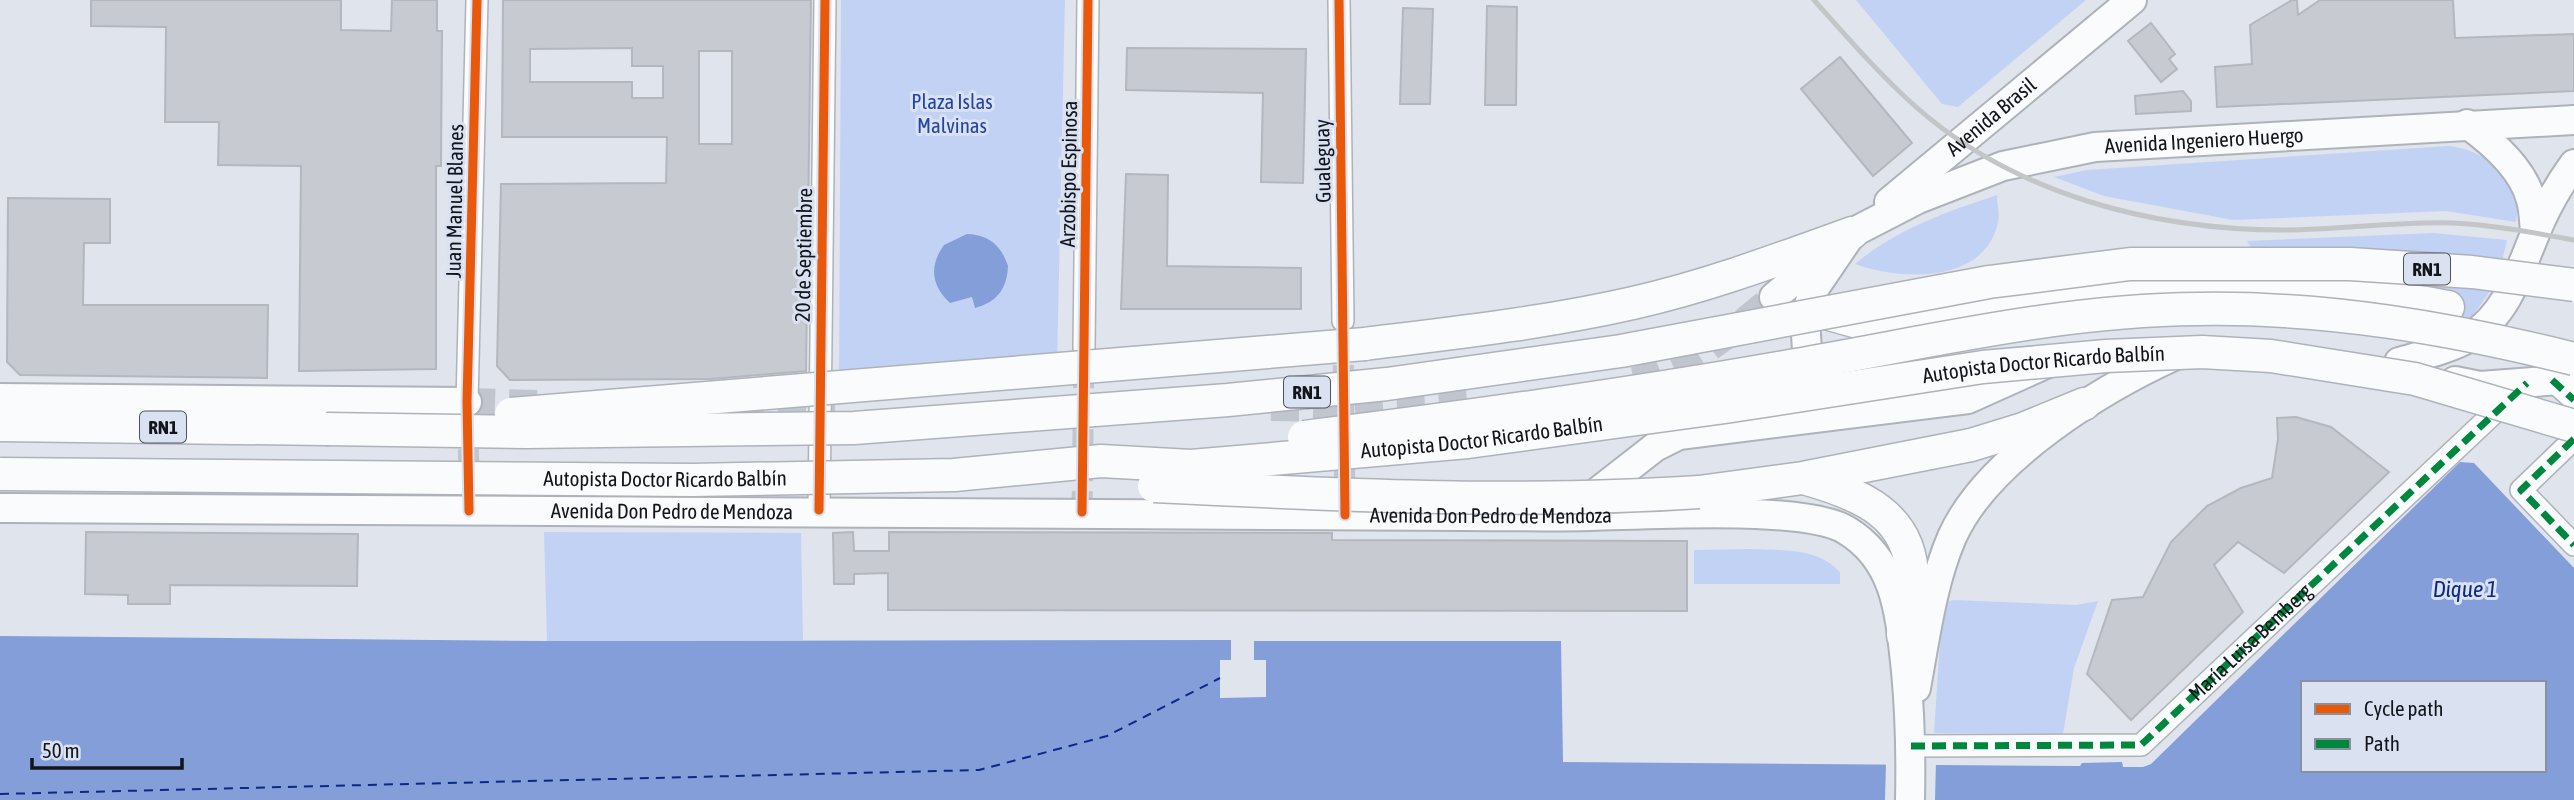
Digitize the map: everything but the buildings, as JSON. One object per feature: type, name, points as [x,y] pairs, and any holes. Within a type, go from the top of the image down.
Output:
[{"type":"highway","points":[[326,429],[1365,344],[1520,323],[1634,303],[1723,278],[1852,233]]},
{"type":"highway","name":"RN1","points":[[0,425],[740,430],[984,420],[1387,384],[1662,344],[2043,273],[2143,263],[2350,264],[2472,272],[2574,285]]},
{"type":"highway","points":[[1829,314],[1865,324],[2026,294],[2158,282],[2216,282],[2382,295],[2574,337]]},
{"type":"highway","points":[[1101,461],[1581,401],[1797,365],[2015,324],[2106,312],[2224,309],[2380,320],[2503,340],[2557,375]]},
{"type":"highway","name":"Autopista Doctor Ricardo Balbín","points":[[0,474],[692,480],[954,475],[1101,461],[1191,466],[1358,453],[1586,427],[1983,367],[2178,352],[2271,356],[2415,379],[2574,426]]},
{"type":"highway","points":[[954,475],[1307,494],[1631,496],[1699,492],[1803,478],[1957,449],[2015,432],[2084,404]]},
{"type":"highway","points":[[1803,478],[1848,491],[1879,508],[1899,534],[1910,564],[1911,591],[1903,635]]},
{"type":"main road","name":"Avenida Brasil","points":[[1852,233],[2132,0]]},
{"type":"main road","name":"Avenida Ingeniero Huergo","points":[[1852,233],[1961,182],[2003,166],[2095,147],[2574,120]]},
{"type":"main road","points":[[2467,124],[2498,149],[2524,183],[2531,200],[2535,233]]},
{"type":"main road","points":[[2399,362],[2436,352],[2471,336],[2489,321],[2511,292],[2551,199],[2574,164]]},
{"type":"main road","points":[[1774,297],[1852,233]]},
{"type":"main road","points":[[1852,233],[1814,289],[1805,317],[1805,340],[1811,363],[1826,387],[1848,402],[1874,410]]},
{"type":"main road","points":[[1910,800],[1912,711],[1940,576],[1961,520],[1978,496],[2002,472],[2084,404],[2127,377],[2201,344]]},
{"type":"main road","points":[[1565,517],[1655,447],[1672,437],[1977,397],[2080,349],[2201,344],[2291,346],[2399,362],[2480,386],[2557,375]]},
{"type":"main road","points":[[0,398],[467,402]]},
{"type":"main road","name":"Avenida Don Pedro de Mendoza","points":[[0,508],[819,510],[1565,517],[1737,515],[1807,518],[1835,524],[1856,537],[1884,567],[1898,603],[1912,711]]},
{"type":"street","name":"Juan Manuel Blanes","points":[[467,402],[477,0]]},
{"type":"street","name":"20 de Septiembre","points":[[819,510],[825,0]]},
{"type":"street","name":"Arzobispo Espinosa","points":[[1084,348],[1088,0]]},
{"type":"street","name":"Gualeguay","points":[[1339,0],[1343,321]]},
{"type":"street","points":[[2557,375],[2574,400]]},
{"type":"street","name":"María Luisa Bemberg","points":[[1911,753],[2141,745],[2557,375]]},
{"type":"street","points":[[2574,439],[2521,490],[2574,545]]},
{"type":"green space","name":"Plaza Islas Malvinas","points":[[841,0],[1065,0],[1057,364],[839,383]]},
{"type":"green space","points":[[1856,0],[2086,0],[1958,107],[1942,104]]},
{"type":"green space","points":[[2448,146],[2476,154],[2500,170],[2514,194],[2516,222],[2446,211],[2233,220],[2104,196],[2054,177],[2087,170]]},
{"type":"green space","points":[[1997,195],[1999,219],[1990,242],[1977,257],[1959,267],[1939,273],[1917,275],[1874,270],[1855,264],[1905,231]]},
{"type":"green space","points":[[2433,233],[2507,240],[2498,280],[2466,325],[2285,299],[2247,241]]},
{"type":"green space","points":[[544,532],[801,533],[803,640],[547,641]]},
{"type":"green space","points":[[1694,550],[1799,552],[1821,558],[1840,572],[1840,584],[1694,584]]},
{"type":"green space","points":[[1953,600],[2076,605],[2098,601],[2074,668],[2063,734],[1934,733],[1942,611],[1945,603]]},
{"type":"water","points":[[967,234],[982,236],[993,242],[1002,252],[1008,266],[1003,288],[995,298],[975,308],[972,297],[950,303],[939,289],[934,275],[936,260],[944,245]]},
{"type":"water","name":"Dique 1","points":[[2460,462],[2474,463],[2574,568],[2574,800],[0,800],[0,636],[547,641],[1231,640],[1231,660],[1220,660],[1220,698],[1266,697],[1266,660],[1254,660],[1254,641],[1561,641],[1563,762],[2080,766],[2082,763],[2122,762],[2123,767],[2143,767],[2151,764]]},
{"type":"pier","points":[[1886,762],[1936,762],[1935,800],[1885,800]]},
{"type":"ferry route","points":[[0,794],[979,770],[1107,736],[1220,678]]},
{"type":"tunnel","points":[[1634,381],[1691,359],[1774,297]]},
{"type":"tunnel","points":[[1343,334],[1345,505]]},
{"type":"tunnel","points":[[1082,512],[1084,356]]},
{"type":"tunnel","points":[[1271,407],[1344,408],[1472,400]]},
{"type":"tunnel","points":[[467,402],[538,404]]},
{"type":"tunnel","points":[[694,411],[835,413]]},
{"type":"tunnel","points":[[468,418],[469,491]]},
{"type":"railway","points":[[1814,0],[1889,82],[1955,138],[2042,185],[2089,202],[2186,223],[2235,228],[2305,230],[2453,223],[2499,227],[2574,240]]},
{"type":"marked path","points":[[2552,380],[2574,400]]},
{"type":"marked path","points":[[1911,746],[2141,745],[2527,383]]},
{"type":"marked path","points":[[2574,439],[2521,490],[2574,545]]},
{"type":"cycle path","points":[[469,511],[467,402],[477,0]]},
{"type":"cycle path","points":[[819,510],[825,0]]},
{"type":"cycle path","points":[[1082,512],[1088,0]]},
{"type":"cycle path","points":[[1339,0],[1345,515]]}]
